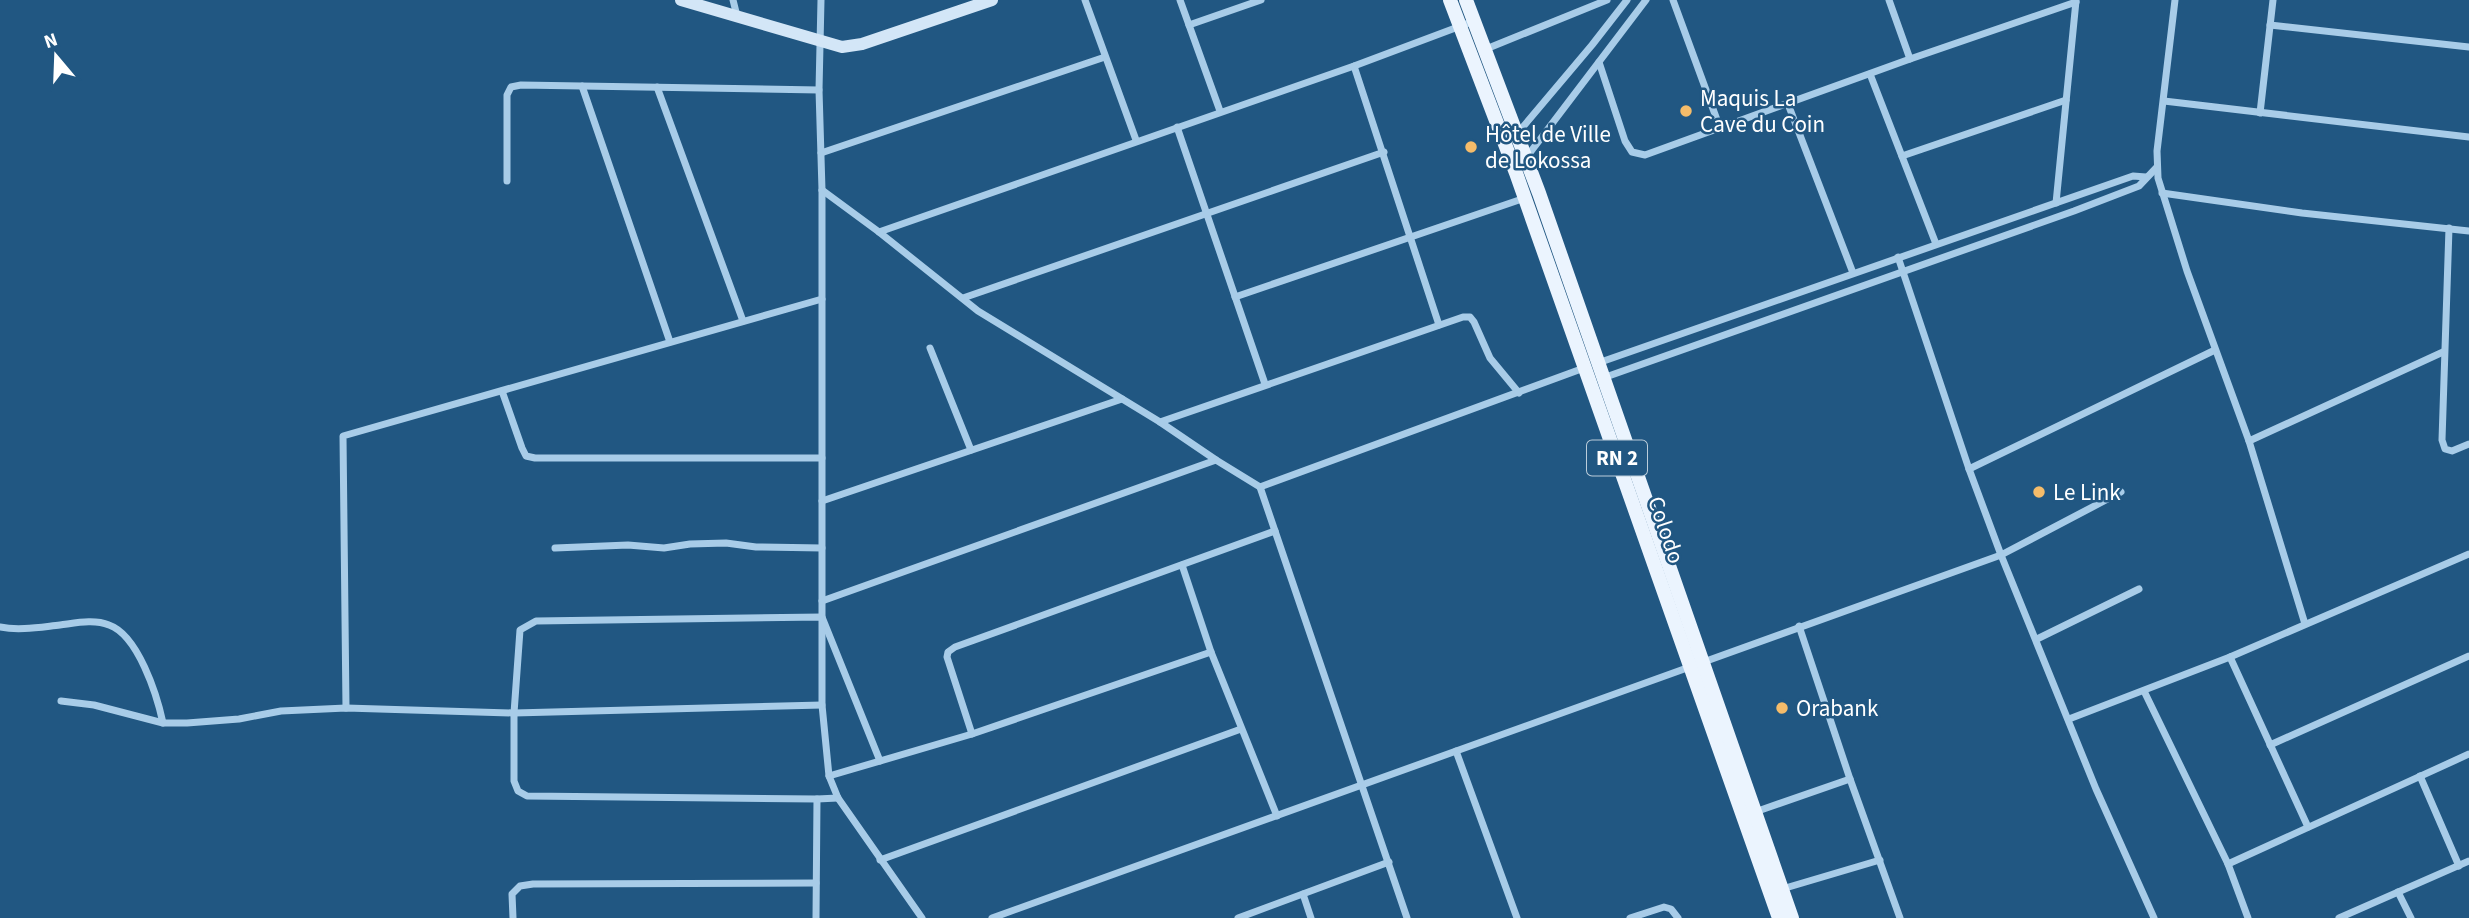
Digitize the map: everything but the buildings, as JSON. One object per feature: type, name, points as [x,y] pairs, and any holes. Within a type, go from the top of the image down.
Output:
[{"type":"main road","points":[[681,0],[842,47],[852,47],[992,0]]},
{"type":"main road","name":"Colodo","points":[[1450,0],[1486,49],[1539,193],[1592,365],[1695,664],[1755,813],[1792,918]]},
{"type":"main road","name":"Colodo","points":[[1466,0],[1467,24],[1524,198],[1592,365],[1603,377],[1779,918]]},
{"type":"street","points":[[733,0],[738,17]]},
{"type":"street","points":[[821,0],[819,90],[822,190],[822,705],[829,776],[838,798],[922,918]]},
{"type":"street","points":[[1085,0],[1136,140]]},
{"type":"street","points":[[1180,0],[1220,111]]},
{"type":"street","points":[[1189,25],[1261,0]]},
{"type":"street","points":[[1486,49],[1607,0]]},
{"type":"street","points":[[1517,134],[1592,46],[1627,0]]},
{"type":"street","points":[[1525,158],[1646,0]]},
{"type":"street","points":[[1673,0],[1720,128]]},
{"type":"street","points":[[1889,0],[1910,59]]},
{"type":"street","points":[[2175,0],[2157,167],[2162,193],[2249,441],[2305,624]]},
{"type":"street","points":[[2260,113],[2273,0]]},
{"type":"street","points":[[1599,62],[1625,141],[1632,152],[1645,155],[2076,1],[2056,203]]},
{"type":"street","points":[[879,232],[1467,24]]},
{"type":"street","points":[[2270,25],[2469,47]]},
{"type":"street","points":[[821,153],[1105,57]]},
{"type":"street","points":[[1354,66],[1439,325]]},
{"type":"street","points":[[1871,74],[1936,244]]},
{"type":"street","points":[[582,86],[670,342]]},
{"type":"street","points":[[508,181],[507,95],[511,87],[819,90]]},
{"type":"street","points":[[657,87],[743,321]]},
{"type":"street","points":[[1902,156],[2066,100]]},
{"type":"street","points":[[2165,101],[2469,137]]},
{"type":"street","points":[[1788,104],[1853,273]]},
{"type":"street","points":[[1177,127],[1265,384]]},
{"type":"street","points":[[963,298],[1384,152]]},
{"type":"street","points":[[1603,377],[2139,186],[2157,167]]},
{"type":"street","points":[[1260,487],[1592,365],[1898,257],[2133,176],[2146,177]]},
{"type":"street","points":[[822,190],[978,311],[1160,422],[1260,487],[1407,918]]},
{"type":"street","points":[[1235,297],[1539,193]]},
{"type":"street","points":[[2162,193],[2302,213],[2469,231]]},
{"type":"street","points":[[2449,228],[2442,440],[2445,449],[2452,451],[2469,444]]},
{"type":"street","points":[[1898,257],[1969,469],[2001,555],[2096,789],[2154,918]]},
{"type":"street","points":[[346,708],[343,436],[822,299]]},
{"type":"street","points":[[1160,422],[1439,325],[1470,317],[1496,368],[1519,393]]},
{"type":"street","points":[[930,348],[971,450]]},
{"type":"street","points":[[1969,469],[2215,350]]},
{"type":"street","points":[[2249,441],[2443,352]]},
{"type":"street","points":[[502,391],[522,449],[526,456],[535,458],[822,458]]},
{"type":"street","points":[[822,501],[1122,399]]},
{"type":"street","points":[[822,601],[1216,460]]},
{"type":"street","points":[[992,918],[2001,555],[2121,492]]},
{"type":"street","points":[[972,734],[947,657],[948,652],[955,647],[1275,531]]},
{"type":"street","points":[[555,548],[628,545],[664,548],[726,542],[756,547],[822,548]]},
{"type":"street","points":[[2069,719],[2230,657],[2469,554]]},
{"type":"street","points":[[1182,565],[1211,652],[1277,816]]},
{"type":"street","points":[[2037,639],[2139,589]]},
{"type":"street","points":[[822,617],[536,621],[520,630],[514,713],[514,781],[518,791],[527,796],[838,798]]},
{"type":"street","points":[[822,617],[880,761]]},
{"type":"street","points":[[0,626],[25,628],[91,622],[110,625],[125,635],[137,650],[158,698],[163,723]]},
{"type":"street","points":[[1799,626],[1900,918]]},
{"type":"street","points":[[829,776],[972,734],[1211,652]]},
{"type":"street","points":[[2270,745],[2469,656]]},
{"type":"street","points":[[2230,657],[2308,827]]},
{"type":"street","points":[[2144,691],[2228,864],[2248,918]]},
{"type":"street","points":[[61,701],[94,705],[163,723],[214,722],[281,711],[346,708],[514,713],[822,705]]},
{"type":"street","points":[[880,860],[1241,729]]},
{"type":"street","points":[[1456,751],[1517,918]]},
{"type":"street","points":[[2228,864],[2469,754]]},
{"type":"street","points":[[2420,776],[2459,866]]},
{"type":"street","points":[[1755,813],[1850,779]]},
{"type":"street","points":[[816,918],[817,799]]},
{"type":"street","points":[[1782,889],[1880,860]]},
{"type":"street","points":[[2339,918],[2469,861]]},
{"type":"street","points":[[1238,918],[1390,862]]},
{"type":"street","points":[[513,918],[512,894],[520,886],[533,884],[816,883]]},
{"type":"street","points":[[2398,892],[2412,918]]},
{"type":"street","points":[[1303,894],[1311,918]]},
{"type":"street","points":[[1630,918],[1664,907],[1671,909],[1678,918]]},
{"type":"place","name":"Maquis La Cave du Coin","points":[[1686,111]]},
{"type":"place","name":"Hôtel de Ville de Lokossa","points":[[1471,147]]},
{"type":"place","name":"Le Link","points":[[2039,492]]},
{"type":"place","name":"Orabank","points":[[1782,708]]}]
